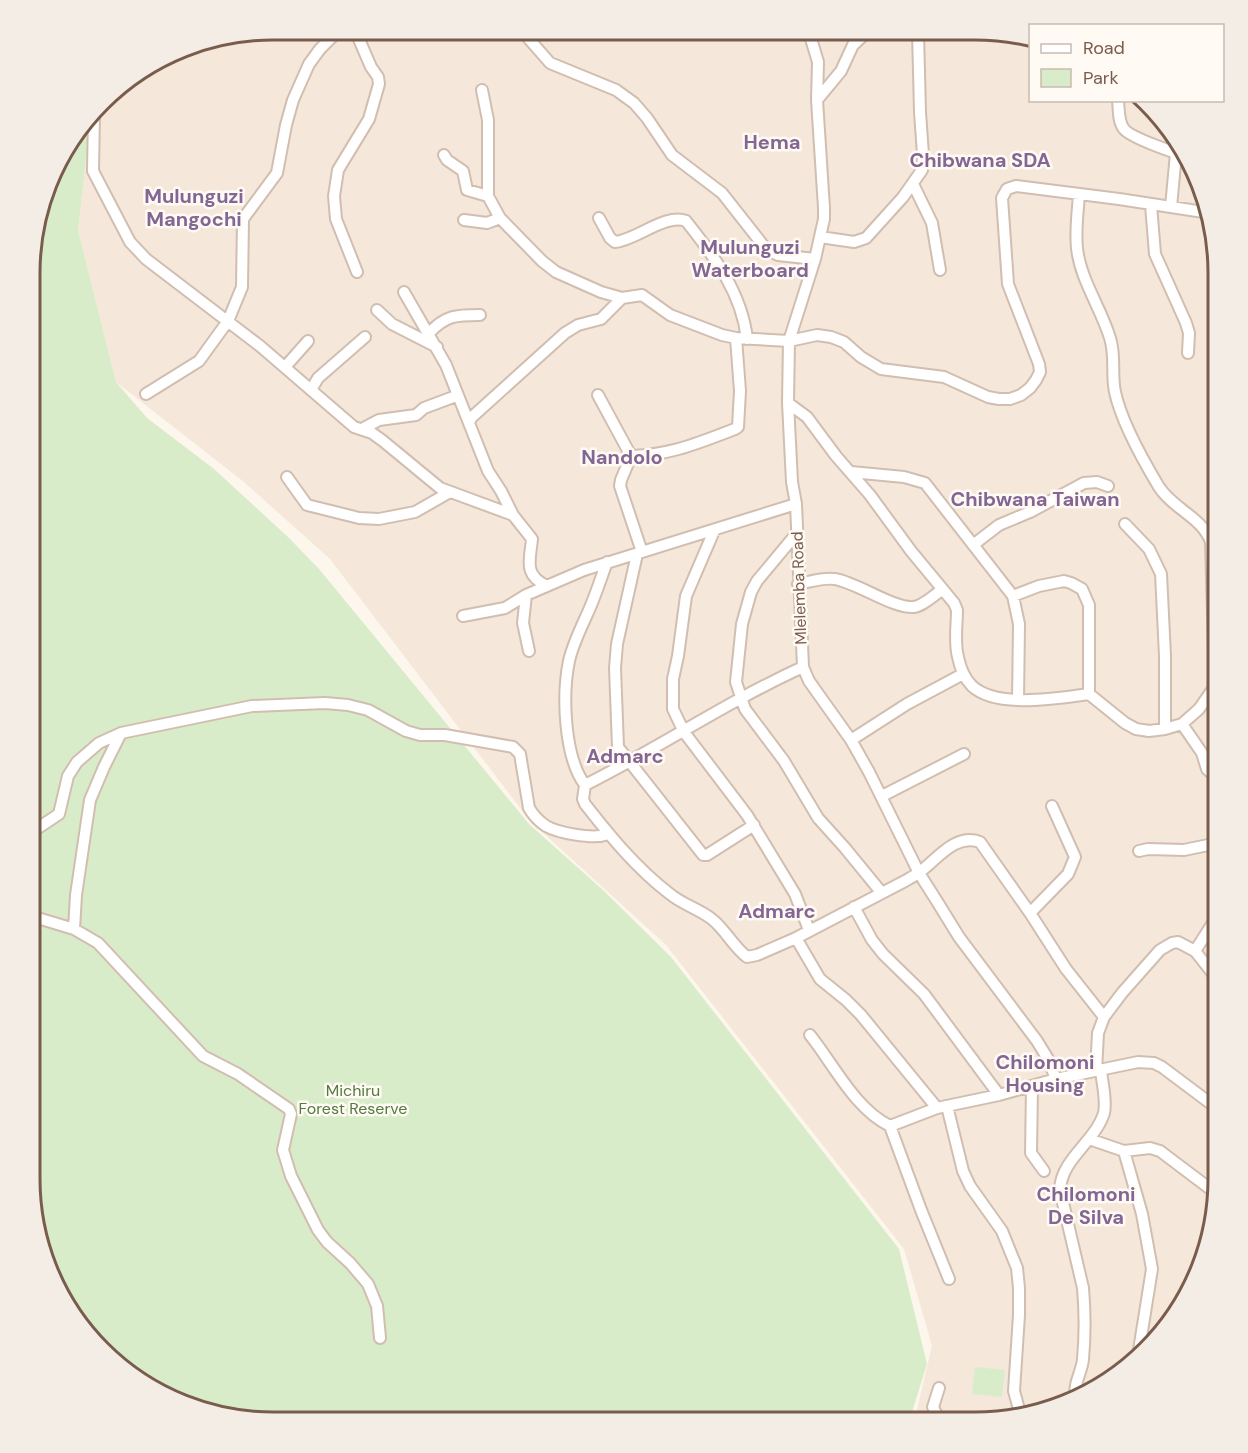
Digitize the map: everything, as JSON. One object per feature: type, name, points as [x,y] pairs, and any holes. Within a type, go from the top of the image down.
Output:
[{"type":"street","points":[[146,394],[200,361],[228,321],[242,287],[243,219],[277,173],[293,100],[309,64],[329,40]]},
{"type":"street","points":[[357,272],[336,219],[334,196],[338,170],[369,119],[379,84],[378,77],[359,40]]},
{"type":"street","points":[[530,40],[550,63],[616,90],[634,103],[672,155],[722,193],[766,249],[778,255],[815,259]]},
{"type":"street","name":"Mlelemba Road","points":[[811,40],[818,62],[817,100],[824,208],[815,259],[789,341],[788,403],[803,666],[809,681],[850,740],[882,795],[919,873],[959,937],[1037,1041],[1056,1079]]},
{"type":"street","points":[[817,100],[841,71],[853,45],[858,40]]},
{"type":"street","points":[[820,237],[850,242],[862,240],[889,213],[922,170],[918,40]]},
{"type":"street","points":[[482,90],[488,120],[488,196],[500,218],[556,272],[622,298],[642,295],[670,315],[710,332],[741,339],[789,341],[817,335],[831,337],[844,342],[861,357],[881,369],[944,377],[988,397],[999,399],[1010,399],[1021,395],[1036,380],[1040,372],[1040,364],[1008,284],[1003,194],[1008,189],[1016,186],[1199,211]]},
{"type":"street","points":[[1118,102],[1121,122],[1125,130],[1172,150]]},
{"type":"street","points":[[93,126],[94,175],[130,243],[146,259],[285,367],[354,427],[383,441],[440,488],[513,515]]},
{"type":"street","points":[[444,155],[447,160],[463,171],[467,190],[488,196]]},
{"type":"street","points":[[1171,207],[1179,163]]},
{"type":"street","points":[[912,184],[932,223],[940,270]]},
{"type":"street","points":[[1079,194],[1076,238],[1078,255],[1110,338],[1115,358],[1114,382],[1118,403],[1139,450],[1165,495],[1203,526],[1208,536]]},
{"type":"street","points":[[1150,205],[1155,254],[1186,322],[1189,333],[1188,353]]},
{"type":"street","points":[[464,220],[487,223],[500,218]]},
{"type":"street","points":[[599,218],[610,238],[615,242],[661,224],[680,219],[686,221],[713,258],[734,292],[743,312],[738,427],[688,448],[653,455],[631,456]]},
{"type":"street","points":[[404,292],[437,347],[453,381],[456,396],[488,471],[513,515],[532,539],[529,568],[531,573],[547,586]]},
{"type":"street","points":[[469,422],[565,333],[578,325],[601,319],[622,298]]},
{"type":"street","points":[[377,310],[392,324],[437,347]]},
{"type":"street","points":[[429,333],[443,321],[456,315],[480,315]]},
{"type":"street","points":[[311,390],[323,373],[365,337]]},
{"type":"street","points":[[285,367],[308,340]]},
{"type":"street","points":[[597,395],[631,456]]},
{"type":"street","points":[[362,429],[379,420],[416,416],[424,408],[456,396]]},
{"type":"street","points":[[788,403],[807,417],[954,603],[957,610],[957,653],[963,674],[981,693],[1018,700],[1048,700],[1089,694],[1125,723],[1136,729],[1149,731],[1182,724],[1199,709],[1208,697]]},
{"type":"street","points":[[631,456],[620,486],[640,553],[620,625],[615,668],[618,747],[703,855],[707,855],[754,825]]},
{"type":"street","points":[[851,472],[904,477],[925,483],[1013,596],[1019,624],[1018,700]]},
{"type":"street","points":[[286,477],[308,505],[358,518],[379,519],[416,512],[450,492]]},
{"type":"street","points":[[973,545],[999,525],[1030,512],[1084,483],[1097,482],[1108,486]]},
{"type":"street","points":[[463,616],[505,608],[526,595],[607,562],[714,531],[795,504]]},
{"type":"street","points":[[1125,524],[1149,549],[1161,574],[1165,656],[1165,729]]},
{"type":"street","points":[[714,531],[688,589],[673,680],[673,709],[684,732],[754,825],[795,894],[809,930]]},
{"type":"street","points":[[797,533],[757,581],[747,602],[735,675],[740,699],[784,761],[818,818],[881,892]]},
{"type":"street","points":[[607,562],[592,605],[573,648],[567,677],[569,741],[576,771],[585,785],[583,799],[607,832],[657,884],[679,901],[711,918],[747,957],[757,956],[919,873],[956,843],[966,840],[980,842],[1066,969],[1104,1017]]},
{"type":"street","points":[[798,584],[837,579],[910,607],[916,607],[942,590]]},
{"type":"street","points":[[1013,596],[1039,586],[1064,581],[1071,582],[1082,589],[1089,605],[1089,694]]},
{"type":"street","points":[[526,595],[523,623],[529,651]]},
{"type":"street","points":[[585,785],[631,762],[740,699],[803,666]]},
{"type":"street","points":[[850,740],[907,704],[963,674]]},
{"type":"street","points":[[40,827],[59,814],[66,783],[77,762],[99,743],[121,733],[252,706],[325,703],[368,710],[406,731],[420,735],[445,735],[513,747],[520,754],[532,814],[546,826],[567,833],[602,837],[607,832]]},
{"type":"street","points":[[1182,724],[1202,753],[1208,770]]},
{"type":"street","points":[[74,929],[76,895],[90,800],[121,733]]},
{"type":"street","points":[[882,795],[964,754]]},
{"type":"street","points":[[1030,913],[1068,874],[1075,857],[1052,806]]},
{"type":"street","points":[[1139,851],[1184,850],[1208,845]]},
{"type":"street","points":[[854,907],[872,940],[924,994],[999,1095]]},
{"type":"street","points":[[40,919],[74,929],[98,943],[203,1056],[238,1074],[289,1109],[291,1113],[283,1150],[291,1176],[318,1230],[368,1284],[377,1306],[380,1338]]},
{"type":"street","points":[[1195,951],[1208,931]]},
{"type":"street","points":[[796,938],[820,979],[861,1015],[942,1107],[966,1179],[1002,1231],[1017,1268],[1019,1297],[1014,1391],[1019,1408]]},
{"type":"street","points":[[1075,1389],[1083,1360],[1083,1295],[1060,1183],[1065,1169],[1089,1139],[1104,1112],[1098,1070],[1098,1033],[1104,1017],[1127,987],[1166,945],[1178,942],[1195,951],[1208,967]]},
{"type":"street","points":[[810,1035],[862,1105],[890,1126],[949,1279]]},
{"type":"street","points":[[890,1126],[942,1107],[1138,1062],[1154,1063],[1162,1067],[1208,1102]]},
{"type":"street","points":[[1032,1087],[1031,1153],[1044,1171]]},
{"type":"street","points":[[1089,1139],[1124,1151],[1150,1148],[1160,1151],[1207,1187]]},
{"type":"street","points":[[1124,1151],[1142,1214],[1152,1269],[1140,1343]]},
{"type":"street","points":[[935,1412],[933,1407],[939,1388]]},
{"type":"shaded area","points":[[274,40],[974,40],[1005,42],[1029,47],[1029,102],[1132,102],[1150,120],[1176,157],[1190,185],[1200,213],[1206,243],[1208,274],[1208,1179],[1206,1210],[1200,1240],[1190,1268],[1168,1309],[1150,1333],[1128,1355],[1091,1381],[1063,1395],[1035,1405],[989,1412],[916,1412],[932,1346],[904,1249],[666,945],[530,821],[330,559],[244,482],[116,382],[78,230],[89,132],[98,120],[120,98],[157,72],[185,58],[213,48],[243,42]]},
{"type":"green space","name":"Michiru Forest Reserve","points":[[89,132],[78,230],[116,382],[147,418],[214,469],[319,569],[529,824],[604,891],[671,957],[899,1249],[927,1364],[912,1412],[243,1411],[213,1405],[185,1395],[144,1373],[120,1355],[98,1333],[80,1309],[58,1268],[48,1240],[42,1210],[40,1179],[40,274],[42,243],[48,213],[58,185],[72,157]]},
{"type":"green space","points":[[975,1367],[1005,1370],[1002,1397],[972,1394]]},
{"type":"district","name":"Hema","points":[[772,142]]},
{"type":"district","name":"Chibwana SDA","points":[[980,160]]},
{"type":"district","name":"Mulunguzi Mangochi","points":[[194,208]]},
{"type":"district","name":"Mulunguzi Waterboard","points":[[750,258]]},
{"type":"district","name":"Nandolo","points":[[622,457]]},
{"type":"district","name":"Chibwana Taiwan","points":[[1035,499]]},
{"type":"district","name":"Admarc","points":[[625,756]]},
{"type":"district","name":"Admarc","points":[[777,911]]},
{"type":"district","name":"Chilomoni Housing","points":[[1045,1074]]},
{"type":"district","name":"Chilomoni De Silva","points":[[1086,1206]]}]
